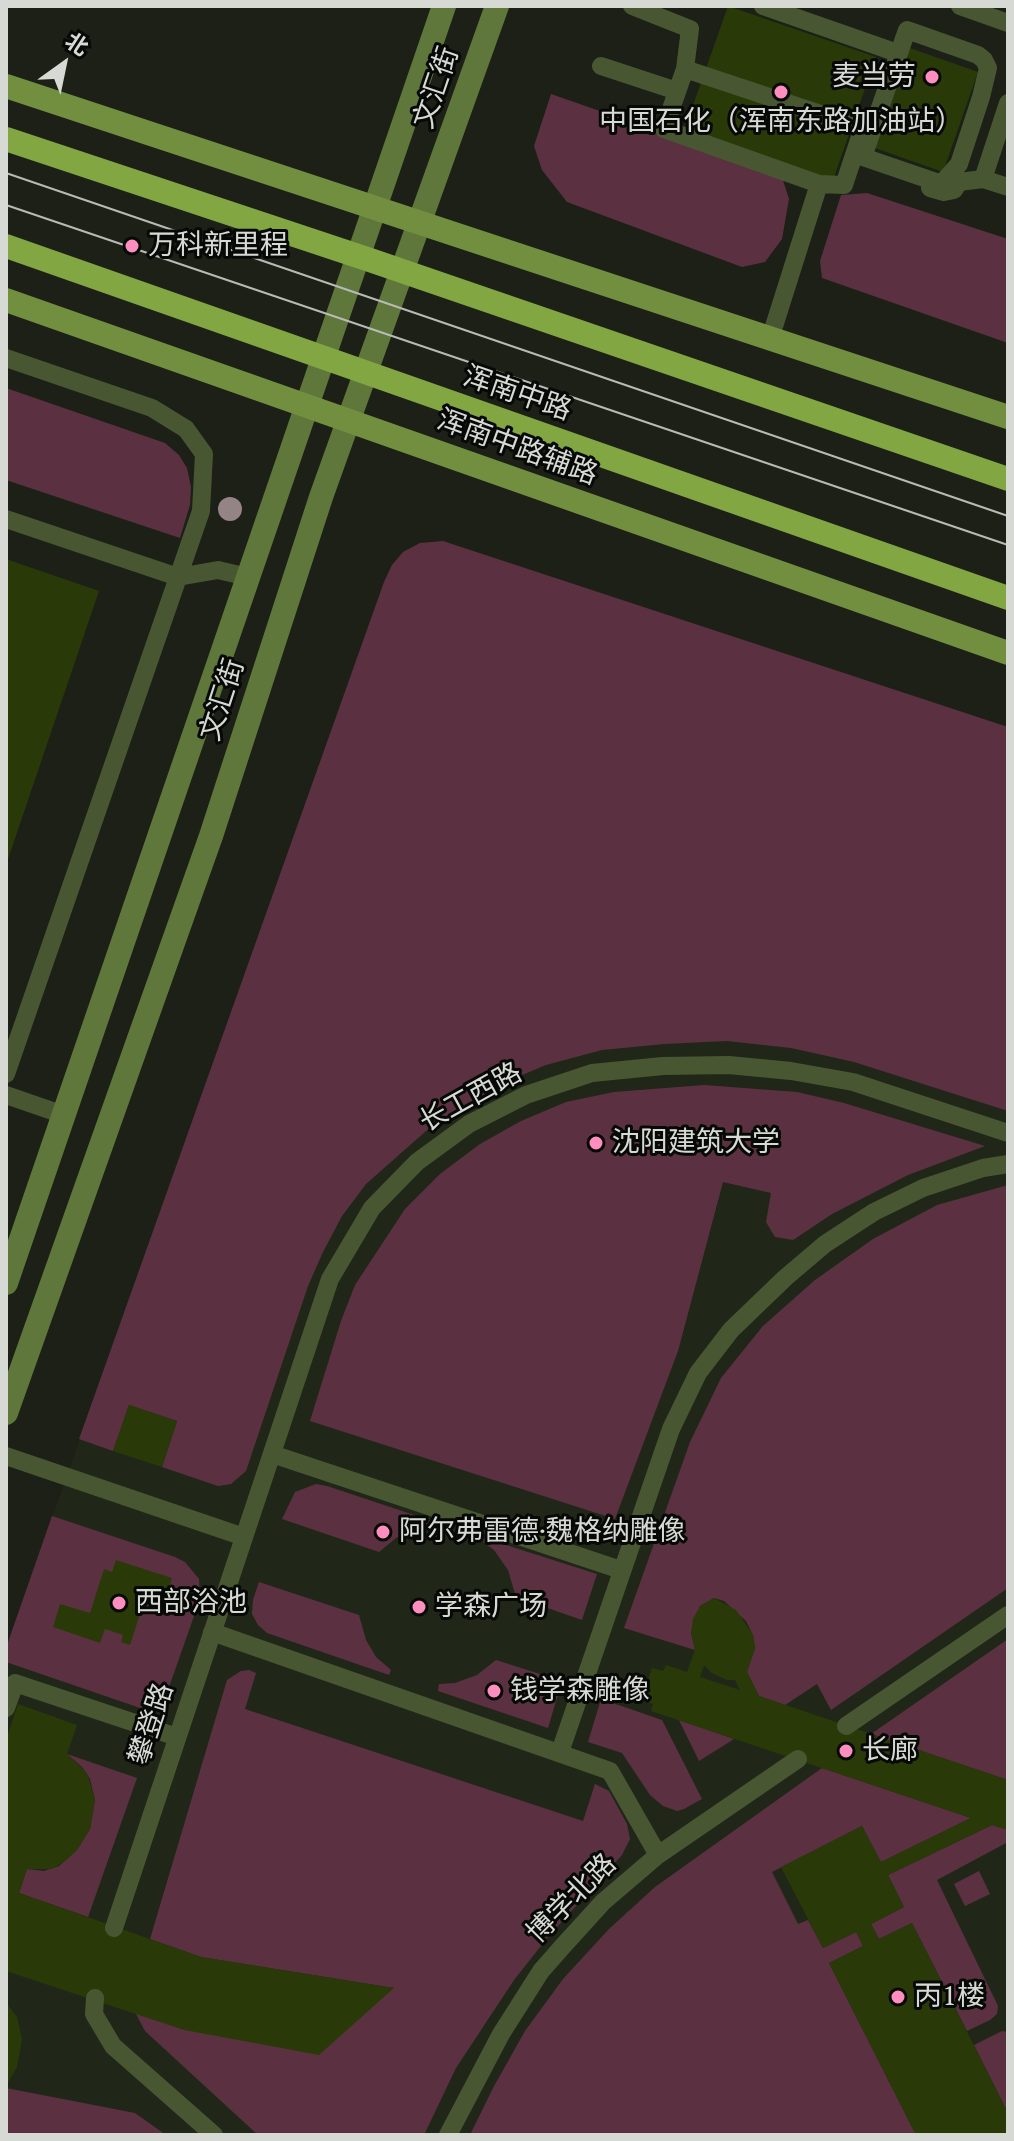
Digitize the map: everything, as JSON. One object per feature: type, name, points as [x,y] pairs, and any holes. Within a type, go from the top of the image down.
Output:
[{"type":"highway","points":[[6,139],[1008,479]]},
{"type":"highway","name":"浑南中路","points":[[6,246],[1008,598]]},
{"type":"main road","points":[[6,86],[1008,417]]},
{"type":"main road","name":"浑南中路辅路","points":[[6,300],[1008,653]]},
{"type":"street","name":"文汇街","points":[[6,1283],[444,6]]},
{"type":"street","name":"文汇街","points":[[6,1413],[211,836],[321,497],[497,6]]},
{"type":"lane","points":[[763,6],[889,50]]},
{"type":"lane","points":[[960,6],[1008,23]]},
{"type":"lane","points":[[646,8],[690,29],[685,69],[664,129],[819,184],[844,185],[907,30]]},
{"type":"lane","points":[[896,26],[978,55],[988,68],[959,164],[943,182],[857,157],[863,128],[896,26]]},
{"type":"lane","points":[[601,66],[677,91]]},
{"type":"lane","points":[[685,69],[863,128]]},
{"type":"lane","points":[[983,179],[1008,103]]},
{"type":"lane","points":[[857,157],[944,192],[954,190],[959,182],[983,179],[1008,187]]},
{"type":"lane","points":[[770,339],[819,184]]},
{"type":"lane","points":[[6,358],[152,408],[186,429],[204,454],[201,511],[6,1074]]},
{"type":"lane","points":[[6,519],[178,577],[218,570],[248,577]]},
{"type":"lane","name":"长工西路","points":[[244,1537],[330,1279],[372,1208],[417,1162],[469,1124],[526,1095],[592,1073],[663,1066],[729,1065],[791,1071],[853,1082],[1008,1133]]},
{"type":"lane","points":[[6,1095],[64,1115]]},
{"type":"lane","points":[[560,1752],[671,1429],[698,1373],[731,1330],[825,1244],[874,1212],[923,1188],[983,1168],[1008,1164]]},
{"type":"lane","points":[[272,1454],[621,1570]]},
{"type":"lane","points":[[6,1456],[244,1537]]},
{"type":"lane","name":"攀登路","points":[[114,1928],[244,1537]]},
{"type":"lane","points":[[846,1726],[1008,1615]]},
{"type":"lane","points":[[212,1632],[610,1771],[658,1855]]},
{"type":"lane","points":[[6,1708],[15,1683],[177,1737]]},
{"type":"lane","name":"博学北路","points":[[448,2135],[501,2034],[541,1971],[603,1902],[658,1855],[798,1759]]},
{"type":"lane","points":[[95,1998],[94,2014],[113,2046],[214,2135]]},
{"type":"shaded area","points":[[551,94],[781,174],[789,199],[782,239],[765,262],[742,267],[567,202],[542,170],[534,146]]},
{"type":"shaded area","points":[[867,193],[1008,239],[1008,343],[822,278],[820,261],[841,195]]},
{"type":"shaded area","points":[[6,388],[165,443],[179,455],[187,468],[191,487],[190,505],[180,538],[6,480]]},
{"type":"shaded area","points":[[443,541],[1008,727],[1008,1111],[854,1062],[791,1048],[727,1041],[602,1050],[546,1065],[503,1083],[426,1131],[366,1184],[342,1216],[308,1286],[246,1471],[231,1484],[218,1486],[162,1467],[177,1421],[129,1405],[113,1451],[79,1439],[384,582],[403,552],[420,543]]},
{"type":"shaded area","name":"沈阳建筑大学","points":[[364,642],[1008,848],[1008,2135],[6,2135],[6,1647]]},
{"type":"shaded area","points":[[704,1085],[797,1092],[844,1103],[985,1146],[908,1175],[832,1214],[793,1240],[775,1237],[766,1222],[771,1193],[723,1182],[678,1351],[615,1519],[310,1421],[355,1285],[405,1209],[440,1174],[480,1144],[521,1121],[566,1102],[614,1092]]},
{"type":"shaded area","points":[[1008,1185],[1008,1588],[831,1710],[817,1684],[785,1705],[759,1696],[747,1672],[755,1648],[753,1635],[746,1621],[724,1601],[714,1598],[700,1606],[691,1633],[695,1650],[624,1628],[690,1442],[721,1378],[763,1326],[815,1280],[873,1239],[937,1205]]},
{"type":"shaded area","points":[[316,1484],[435,1522],[433,1526],[396,1538],[379,1552],[282,1519],[295,1492]]},
{"type":"shaded area","points":[[52,1516],[175,1557],[185,1562],[199,1579],[200,1599],[162,1707],[146,1710],[6,1662],[6,1648]]},
{"type":"shaded area","points":[[484,1538],[597,1574],[582,1620],[516,1597],[508,1570],[494,1550],[483,1542]]},
{"type":"shaded area","points":[[259,1582],[359,1615],[366,1640],[376,1657],[391,1670],[389,1675],[267,1633],[252,1614]]},
{"type":"shaded area","points":[[1008,1639],[1008,1780],[871,1734]]},
{"type":"shaded area","points":[[496,1660],[562,1681],[548,1728],[438,1691],[439,1684],[455,1683],[477,1675]]},
{"type":"shaded area","points":[[241,1671],[256,1673],[245,1709],[583,1821],[595,1784],[609,1791],[627,1824],[630,1839],[622,1855],[514,1980],[456,2068],[424,2135],[258,2135],[145,2031],[136,2014],[394,1988],[201,1957],[150,1939],[227,1680]]},
{"type":"shaded area","points":[[601,1699],[662,1720],[702,1799],[677,1811],[663,1806],[650,1795],[622,1753],[588,1742]]},
{"type":"shaded area","points":[[679,1720],[734,1739],[699,1761]]},
{"type":"shaded area","points":[[67,1754],[137,1778],[88,1917],[19,1893],[27,1869],[44,1871],[59,1866],[77,1850],[90,1829],[95,1800],[90,1779]]},
{"type":"shaded area","points":[[822,1768],[971,1818],[881,1862],[862,1826],[772,1872],[798,1924],[808,1920],[823,1948],[856,1932],[863,1946],[829,1963],[916,2135],[470,2135],[525,2031],[563,1979],[609,1929],[655,1887]]},
{"type":"shaded area","points":[[992,1825],[1008,1830],[1008,1842],[937,1880],[998,2006],[997,2014],[990,2020],[967,2031],[912,1923],[879,1939],[871,1924],[904,1907],[888,1875]]},
{"type":"shaded area","points":[[979,1871],[990,1894],[965,1906],[954,1884]]},
{"type":"shaded area","points":[[1002,2031],[1008,2032],[1008,2113],[974,2045]]},
{"type":"shaded area","points":[[6,2088],[135,2113],[166,2135],[6,2133]]},
{"type":"building","name":"中国石化（浑南东路加油站）","points":[[728,6],[876,57],[833,180],[685,128]]},
{"type":"building","points":[[907,47],[978,72],[943,172],[872,147]]},
{"type":"building","points":[[6,559],[99,591],[7,862],[8,640]]},
{"type":"building","points":[[129,1405],[177,1421],[162,1467],[113,1451]]},
{"type":"building","name":"西部浴池","points":[[116,1560],[172,1578],[163,1608],[144,1602],[130,1645],[121,1642],[123,1635],[105,1629],[100,1643],[53,1627],[60,1604],[90,1613],[104,1569],[112,1572]]},
{"type":"building","points":[[714,1598],[736,1610],[753,1635],[755,1648],[747,1672],[759,1696],[1008,1780],[1008,1830],[992,1825],[888,1875],[904,1907],[871,1924],[879,1939],[912,1923],[1008,2113],[1008,2135],[916,2135],[829,1963],[863,1946],[856,1932],[823,1948],[781,1867],[862,1826],[881,1862],[971,1818],[651,1711],[653,1704],[641,1700],[652,1668],[663,1671],[666,1665],[687,1672],[695,1650],[691,1633],[693,1619],[700,1606]],"holes":[[[704,1665],[712,1673],[735,1680],[740,1690],[700,1677]]]},
{"type":"building","points":[[18,1704],[77,1725],[67,1754],[87,1773],[95,1800],[90,1829],[77,1850],[52,1869],[27,1869],[19,1893],[201,1957],[394,1988],[319,2055],[184,2030],[6,1971],[6,1740]]},
{"type":"building","points":[[6,2003],[17,2017],[22,2039],[17,2067],[6,2086]]},
{"type":"tram line","points":[[6,173],[1008,516]]},
{"type":"tram line","points":[[6,205],[1008,545]]},
{"type":"place","name":"麦当劳","points":[[932,77]]},
{"type":"place","name":"中国石化（浑南东路加油站）","points":[[781,92]]},
{"type":"place","name":"万科新里程","points":[[132,246]]},
{"type":"place","name":"沈阳建筑大学","points":[[596,1143]]},
{"type":"place","name":"阿尔弗雷德·魏格纳雕像","points":[[383,1532]]},
{"type":"place","name":"西部浴池","points":[[119,1603]]},
{"type":"place","name":"学森广场","points":[[419,1607]]},
{"type":"place","name":"钱学森雕像","points":[[494,1691]]},
{"type":"place","name":"长廊","points":[[846,1751]]},
{"type":"place","name":"丙1楼","points":[[898,1997]]}]
